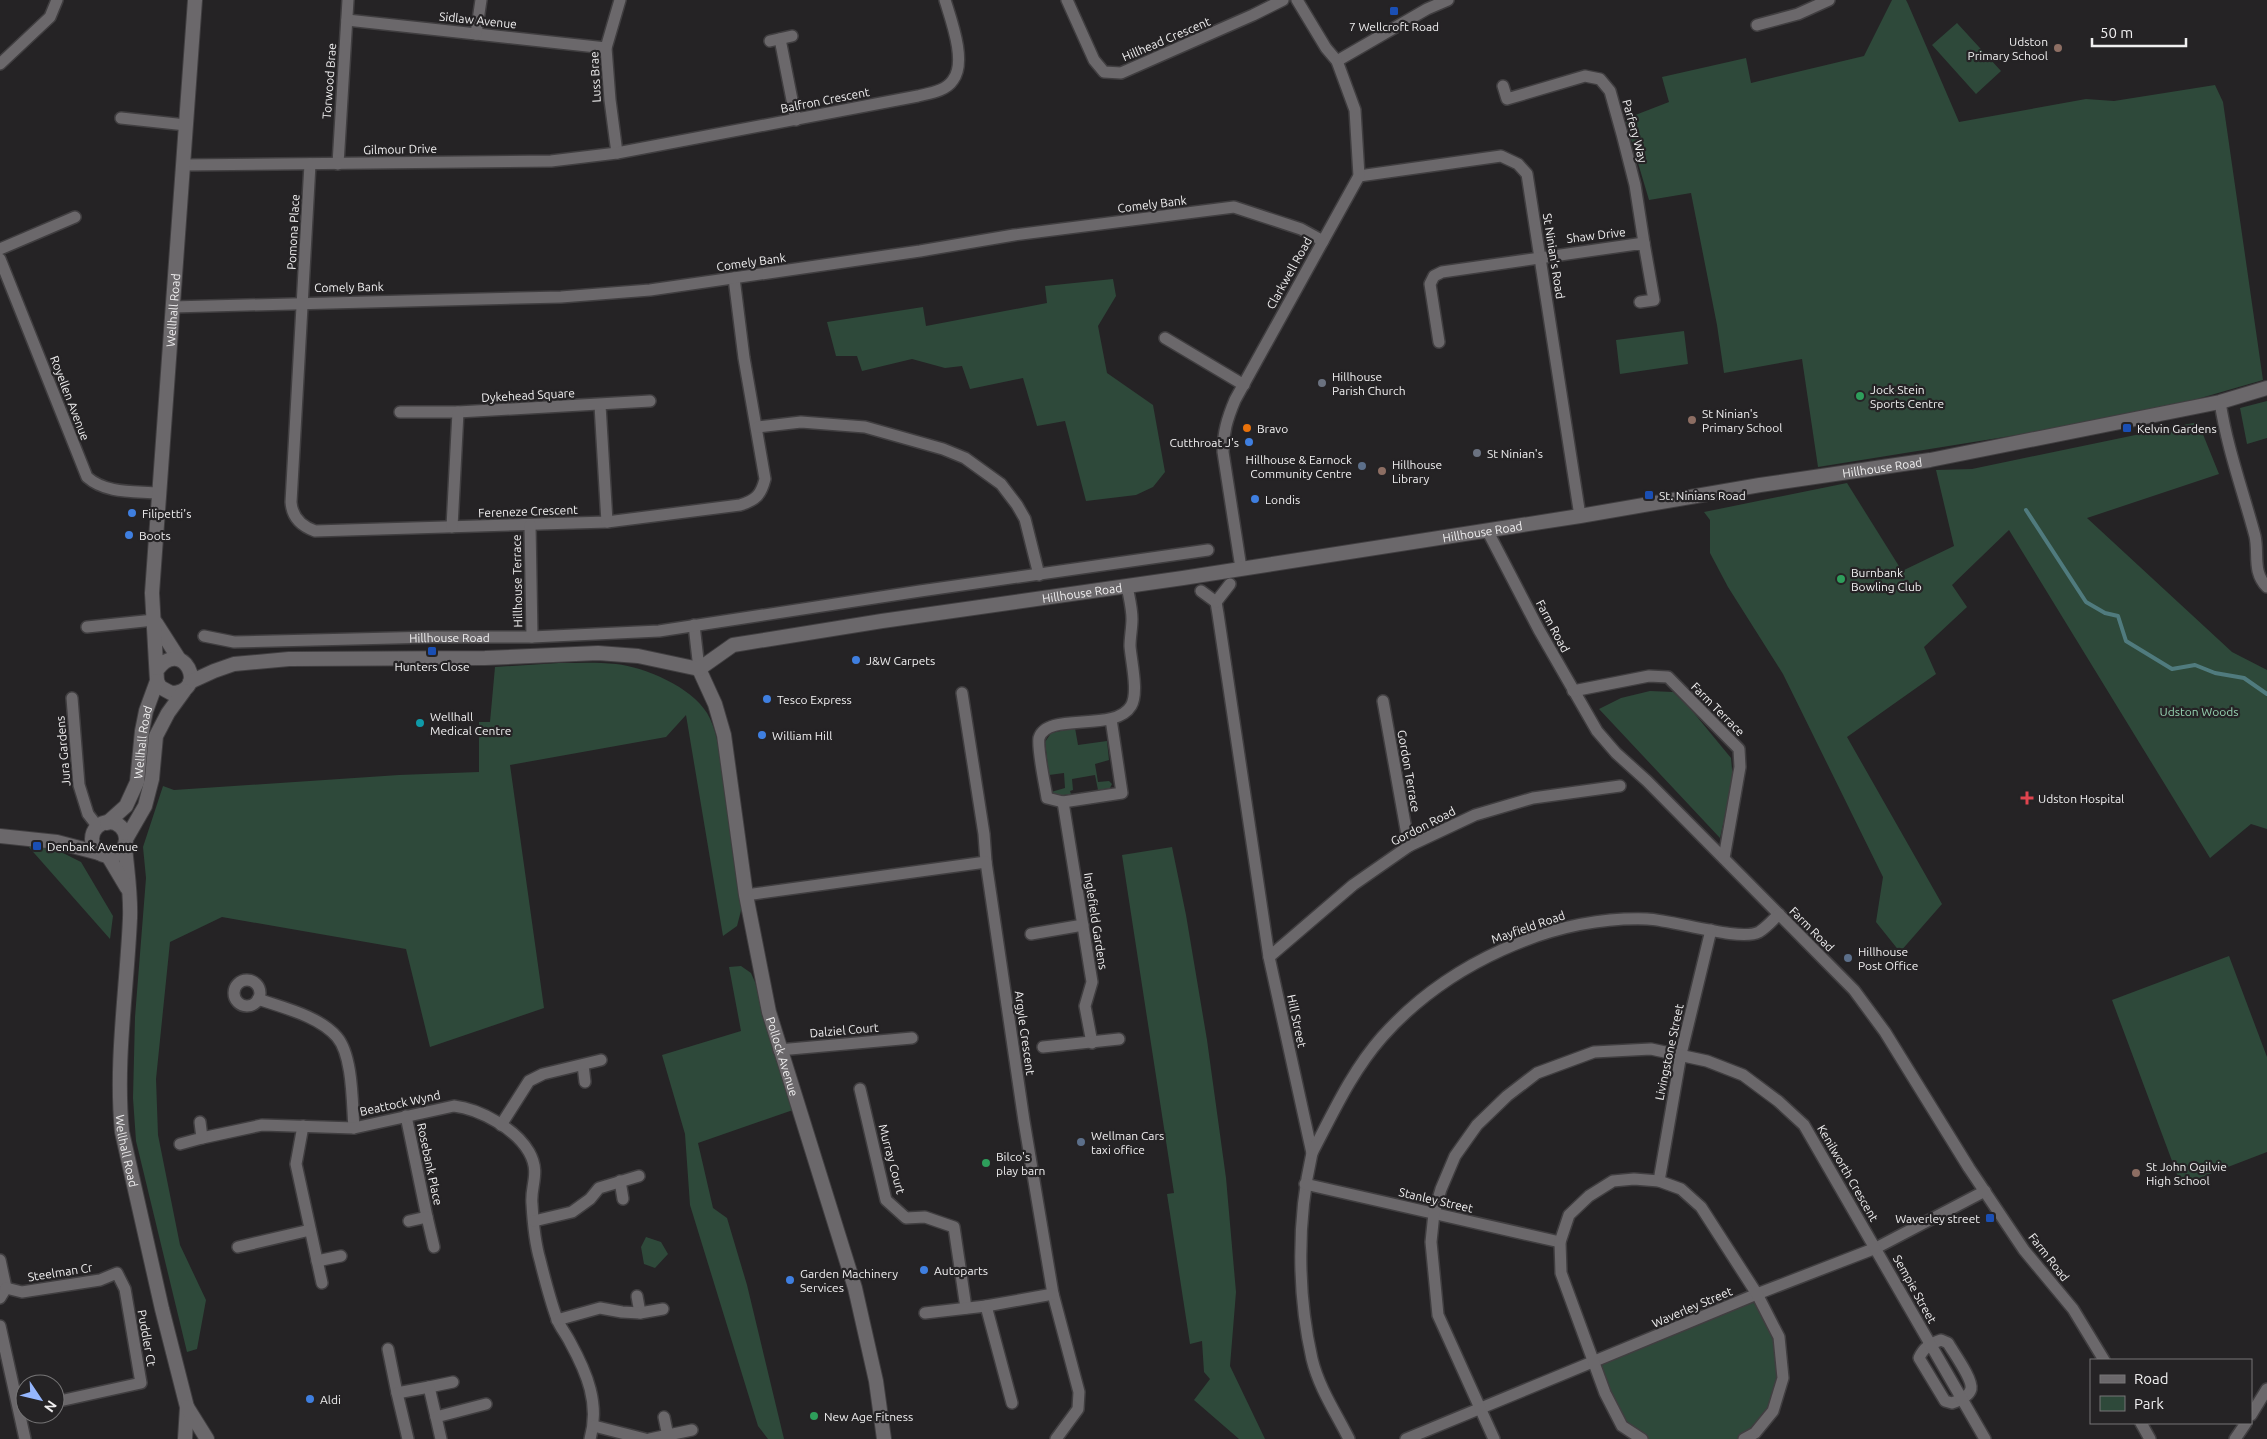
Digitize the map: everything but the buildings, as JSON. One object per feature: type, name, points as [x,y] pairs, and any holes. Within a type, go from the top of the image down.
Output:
[{"type":"street","points":[[0,64],[50,17],[57,0]]},
{"type":"street","name":"Wellhall Road","points":[[100,828],[126,806],[137,782],[142,731],[157,676],[152,593],[195,0]]},
{"type":"street","name":"Torwood Brae","points":[[338,164],[348,0]]},
{"type":"street","points":[[476,34],[481,0]]},
{"type":"street","name":"Luss Brae","points":[[617,153],[606,48],[620,0]]},
{"type":"street","name":"Balfron Crescent","points":[[617,153],[796,120],[941,90],[953,80],[960,62],[945,0]]},
{"type":"street","name":"Hillhead Crescent","points":[[1067,0],[1094,60],[1104,72],[1121,73],[1253,16],[1283,0]]},
{"type":"street","points":[[1297,0],[1326,48],[1337,61],[1355,110],[1359,176]]},
{"type":"street","points":[[1337,61],[1427,9],[1448,0]]},
{"type":"street","points":[[1757,25],[1798,14],[1829,0]]},
{"type":"street","name":"Sidlaw Avenue","points":[[347,20],[606,48]]},
{"type":"street","points":[[792,36],[774,40],[796,120]]},
{"type":"street","name":"Parfery Way","points":[[1503,86],[1507,99],[1585,76],[1600,79],[1610,91],[1635,184],[1644,243]]},
{"type":"street","points":[[121,118],[186,125]]},
{"type":"street","name":"Gilmour Drive","points":[[183,165],[551,161],[617,153]]},
{"type":"street","name":"St Ninian's Road","points":[[1359,176],[1501,156],[1518,164],[1527,174],[1580,516]]},
{"type":"street","name":"Pomona Place","points":[[303,302],[310,164]]},
{"type":"street","name":"Clarkwell Road","points":[[1241,568],[1226,478],[1223,435],[1235,400],[1359,176]]},
{"type":"street","name":"Comely Bank","points":[[172,307],[303,302],[561,297],[650,290],[920,251],[1014,234],[1234,207],[1301,229],[1323,241]]},
{"type":"street","points":[[0,249],[75,217]]},
{"type":"street","name":"Shaw Drive","points":[[1439,342],[1430,284],[1434,276],[1442,272],[1540,256],[1644,243],[1654,300],[1640,302]]},
{"type":"street","name":"Royellen Avenue","points":[[0,259],[87,477],[95,484],[107,489],[158,493]]},
{"type":"street","name":"Fereneze Crescent","points":[[303,302],[291,502],[294,515],[302,525],[315,531],[607,522],[740,505],[758,497],[762,491],[765,479],[758,428],[744,358],[734,278]]},
{"type":"street","points":[[1165,338],[1244,385]]},
{"type":"street","name":"Hillhouse Road","points":[[187,687],[214,671],[234,664],[289,659],[485,658],[598,653],[638,656],[699,669],[733,645],[1580,516],[1760,485],[1962,455],[2220,402],[2267,388]]},
{"type":"street","name":"Dykehead Square","points":[[400,412],[458,412],[600,406],[650,401]]},
{"type":"street","points":[[2220,402],[2226,438],[2261,538],[2256,563],[2267,587]]},
{"type":"street","points":[[600,406],[607,522]]},
{"type":"street","points":[[452,527],[458,412]]},
{"type":"street","points":[[758,428],[802,422],[865,427],[943,449],[965,458],[1001,484],[1017,505],[1025,519],[1039,575]]},
{"type":"street","name":"Hillhouse Terrace","points":[[530,525],[532,637]]},
{"type":"street","name":"Farm Road","points":[[1488,530],[1573,691],[1597,731],[1616,753],[1648,781],[1854,990],[1880,1025],[1955,1147],[2024,1250],[2073,1309],[2103,1359]]},
{"type":"street","name":"Hillhouse Road","points":[[204,636],[234,642],[433,637],[532,637],[659,631],[694,624],[1208,550]]},
{"type":"street","points":[[1201,591],[1216,602],[1230,584]]},
{"type":"street","points":[[1111,719],[1122,793],[1063,802],[1047,798],[1039,742],[1040,736],[1047,728],[1053,725],[1111,719],[1125,713],[1132,705],[1135,696],[1130,644],[1132,618],[1127,586]]},
{"type":"street","name":"Hill Street","points":[[1216,602],[1269,957],[1312,1153],[1305,1184],[1301,1250],[1303,1291],[1312,1360],[1321,1386],[1349,1439]]},
{"type":"street","points":[[86,627],[154,620]]},
{"type":"street","name":"Wellhall Road","points":[[154,620],[182,661]]},
{"type":"street","points":[[694,624],[699,669]]},
{"type":"street","points":[[182,661],[191,672],[187,687],[171,693],[160,687],[157,676],[162,663],[170,659],[182,661],[214,671]]},
{"type":"street","name":"Pollock Avenue","points":[[699,669],[715,704],[724,735],[746,894],[759,970],[779,1050],[855,1288],[876,1381],[884,1439]]},
{"type":"street","name":"Farm Terrace","points":[[1573,691],[1648,676],[1668,677],[1739,749],[1740,767],[1724,858]]},
{"type":"street","name":"Wellhall Road","points":[[187,687],[168,713],[156,736],[152,779],[145,806],[126,843],[130,916],[119,1102],[122,1132],[162,1309],[187,1407],[207,1439]]},
{"type":"street","name":"Argyle Crescent","points":[[962,693],[984,834],[986,862],[1024,1121],[1053,1294],[1079,1392],[1078,1409],[1056,1439]]},
{"type":"street","name":"Jura Gardens","points":[[72,698],[82,801],[88,814],[100,828]]},
{"type":"street","name":"Gordon Terrace","points":[[1383,701],[1409,846]]},
{"type":"street","name":"Gordon Road","points":[[1269,957],[1353,885],[1409,846],[1475,816],[1533,798],[1620,786]]},
{"type":"street","name":"Inglefield Gardens","points":[[1063,802],[1092,982],[1085,1006],[1092,1043]]},
{"type":"street","points":[[0,836],[57,842],[103,854],[121,852],[126,843],[120,827],[100,828],[57,842]]},
{"type":"street","points":[[100,828],[93,845],[103,854]]},
{"type":"street","name":"Wellhall Road","points":[[103,854],[129,890]]},
{"type":"street","points":[[746,894],[986,862]]},
{"type":"street","name":"Mayfield Road","points":[[1312,1153],[1354,1073],[1382,1037],[1426,996],[1486,957],[1518,943],[1585,923],[1647,919],[1682,923],[1744,936],[1759,932],[1779,914]]},
{"type":"street","points":[[1030,934],[1083,926]]},
{"type":"street","name":"Livingstone Street","points":[[1659,1181],[1682,1054],[1711,930]]},
{"type":"street","points":[[258,999],[310,1018],[326,1027],[339,1039],[348,1060],[354,1128]]},
{"type":"street","name":"Dalziel Court","points":[[779,1050],[912,1038]]},
{"type":"street","points":[[1043,1047],[1119,1039]]},
{"type":"street","name":"Kenilworth Crescent","points":[[1494,1439],[1438,1315],[1431,1242],[1434,1214],[1440,1189],[1455,1156],[1477,1125],[1507,1096],[1536,1073],[1594,1052],[1651,1049],[1682,1054],[1743,1075],[1778,1101],[1804,1125],[1876,1248]]},
{"type":"street","points":[[501,1125],[529,1081],[543,1074],[601,1060]]},
{"type":"street","points":[[583,1065],[585,1082]]},
{"type":"street","name":"Murray Court","points":[[860,1088],[886,1200],[906,1218],[925,1217],[954,1227],[966,1308]]},
{"type":"street","name":"Beattock Wynd","points":[[180,1144],[262,1124],[354,1128],[454,1106],[467,1107],[501,1125],[522,1141],[531,1155],[536,1178],[531,1202],[539,1256],[557,1320],[571,1342],[591,1390],[595,1407],[594,1426],[590,1439]]},
{"type":"street","name":"Rosebank Place","points":[[406,1116],[434,1247]]},
{"type":"street","points":[[200,1122],[202,1138]]},
{"type":"street","points":[[303,1126],[296,1164],[322,1283]]},
{"type":"street","points":[[534,1221],[572,1212],[590,1199],[599,1188],[639,1176]]},
{"type":"street","points":[[1642,1439],[1622,1426],[1605,1393],[1561,1273],[1560,1242],[1569,1215],[1589,1196],[1613,1181],[1634,1178],[1659,1181],[1681,1190],[1701,1207],[1757,1294],[1779,1337],[1783,1378],[1773,1411],[1754,1434],[1744,1439]]},
{"type":"street","points":[[620,1182],[623,1199]]},
{"type":"street","name":"Stanley Street","points":[[1305,1184],[1560,1242]]},
{"type":"street","name":"Waverley Street","points":[[1406,1439],[1757,1294],[1876,1248],[1985,1191]]},
{"type":"street","name":"Rosebank Place","points":[[410,1221],[427,1217]]},
{"type":"street","points":[[238,1247],[310,1230]]},
{"type":"street","name":"Sempie Street","points":[[1876,1248],[1985,1439]]},
{"type":"street","points":[[317,1261],[341,1256]]},
{"type":"street","points":[[0,1260],[6,1288],[0,1298]]},
{"type":"street","name":"Steelman Cr","points":[[6,1288],[22,1292],[100,1280],[116,1273]]},
{"type":"street","name":"Puddler Ct","points":[[65,1400],[141,1383],[125,1289],[116,1273]]},
{"type":"street","points":[[926,1313],[986,1306],[1053,1294]]},
{"type":"street","points":[[637,1296],[640,1313]]},
{"type":"street","points":[[986,1306],[1012,1403]]},
{"type":"street","points":[[557,1320],[600,1308],[640,1313],[663,1309]]},
{"type":"street","points":[[0,1326],[15,1383]]},
{"type":"street","name":"Sempie Street","points":[[1942,1340],[1948,1342],[1970,1381],[1971,1389],[1962,1399],[1952,1404],[1945,1401],[1919,1358],[1922,1351],[1930,1344],[1942,1340]]},
{"type":"street","points":[[388,1350],[408,1439]]},
{"type":"street","points":[[397,1394],[453,1382]]},
{"type":"street","points":[[429,1387],[441,1439]]},
{"type":"street","points":[[2252,1413],[2267,1389]]},
{"type":"street","points":[[436,1418],[486,1404]]},
{"type":"street","name":"Wellhall Road","points":[[185,1439],[187,1407]]},
{"type":"street","points":[[664,1417],[668,1436]]},
{"type":"street","points":[[24,1424],[25,1439]]},
{"type":"street","points":[[2142,1424],[2150,1439]]},
{"type":"street","points":[[2235,1439],[2245,1424]]},
{"type":"street","points":[[594,1426],[645,1439]]},
{"type":"street","points":[[650,1439],[692,1430]]},
{"type":"green space","points":[[1892,0],[1906,0],[1959,122],[2086,99],[2114,101],[2215,85],[2223,102],[2263,380],[2173,406],[2091,423],[1818,467],[1802,359],[1724,373],[1717,325],[1691,193],[1649,200],[1625,119],[1669,102],[1662,77],[1746,58],[1751,83],[1864,56]]},
{"type":"green space","points":[[1957,23],[2001,71],[1976,94],[1932,45]]},
{"type":"green space","points":[[1113,279],[1116,296],[1098,326],[1107,373],[1153,405],[1165,472],[1153,487],[1136,495],[1086,501],[1065,421],[1037,426],[1023,378],[970,389],[962,366],[945,368],[912,359],[862,371],[857,356],[836,356],[827,322],[923,307],[926,326],[1047,303],[1045,286]]},
{"type":"green space","points":[[1684,331],[1688,364],[1620,374],[1616,340]]},
{"type":"green space","points":[[2267,401],[2267,438],[2247,444],[2240,408]]},
{"type":"green space","name":"Udston Woods","points":[[2198,422],[2219,474],[2087,518],[2232,652],[2267,670],[2267,829],[2251,824],[2210,858],[2009,530],[1952,585],[1967,607],[1924,647],[1936,674],[1847,737],[1942,904],[1900,952],[1876,922],[1883,877],[1783,674],[1728,587],[1710,553],[1710,520],[1704,512],[1847,483],[1902,571],[1954,546],[1936,470],[1972,469]]},
{"type":"green space","points":[[559,663],[609,663],[640,669],[679,687],[700,704],[707,713],[715,730],[719,749],[742,907],[737,926],[723,936],[686,715],[666,737],[510,765],[544,1008],[430,1047],[406,949],[222,917],[170,942],[156,1079],[158,1135],[180,1245],[206,1300],[197,1349],[187,1352],[136,1141],[133,1098],[135,1017],[146,878],[143,847],[163,786],[174,790],[399,775],[479,772],[479,722],[490,722],[495,667]]},
{"type":"green space","points":[[1650,691],[1673,692],[1689,707],[1731,758],[1733,780],[1720,838],[1599,709],[1621,698]]},
{"type":"green space","points":[[1075,728],[1078,745],[1107,741],[1109,760],[1095,764],[1098,782],[1109,781],[1112,784],[1110,788],[1098,790],[1095,775],[1072,779],[1073,790],[1070,791],[1071,794],[1057,796],[1051,792],[1065,788],[1064,773],[1049,775],[1045,742],[1051,733]]},
{"type":"green space","points":[[27,845],[53,848],[81,862],[113,916],[110,939]]},
{"type":"green space","points":[[1172,847],[1186,915],[1207,1040],[1226,1178],[1236,1292],[1230,1366],[1265,1439],[1239,1439],[1194,1400],[1210,1379],[1204,1372],[1202,1341],[1190,1344],[1167,1194],[1174,1193],[1122,855]]},
{"type":"green space","points":[[2229,956],[2267,1057],[2267,1152],[2181,1185],[2112,1000]]},
{"type":"green space","points":[[741,966],[751,973],[755,982],[793,1110],[698,1143],[713,1208],[727,1218],[747,1285],[784,1439],[768,1439],[758,1426],[690,1205],[685,1134],[662,1055],[741,1031],[729,967]]},
{"type":"green space","points":[[646,1237],[661,1242],[668,1254],[655,1268],[644,1264],[641,1247]]},
{"type":"green space","points":[[1757,1294],[1779,1337],[1783,1378],[1773,1411],[1744,1439],[1642,1439],[1622,1426],[1593,1363]]},
{"type":"waterway","points":[[2026,510],[2086,602],[2105,613],[2118,616],[2126,641],[2172,669],[2195,665],[2215,673],[2244,678],[2267,694]]},
{"type":"place","name":"7 Wellcroft Road","points":[[1394,11]]},
{"type":"place","name":"Udston Primary School","points":[[2058,48]]},
{"type":"place","name":"Hillhouse Parish Church","points":[[1322,383]]},
{"type":"place","name":"Jock Stein Sports Centre","points":[[1860,396]]},
{"type":"place","name":"St Ninian's Primary School","points":[[1692,420]]},
{"type":"place","name":"Bravo","points":[[1247,428]]},
{"type":"place","name":"Kelvin Gardens","points":[[2127,428]]},
{"type":"place","name":"Cutthroat J's","points":[[1249,442]]},
{"type":"place","name":"St Ninian's","points":[[1477,453]]},
{"type":"place","name":"Hillhouse & Earnock Community Centre","points":[[1362,466]]},
{"type":"place","name":"Hillhouse Library","points":[[1382,471]]},
{"type":"place","name":"St. Ninians Road","points":[[1649,495]]},
{"type":"place","name":"Londis","points":[[1255,499]]},
{"type":"place","name":"Filipetti's","points":[[132,513]]},
{"type":"place","name":"Boots","points":[[129,535]]},
{"type":"place","name":"Burnbank Bowling Club","points":[[1841,579]]},
{"type":"place","name":"Hunters Close","points":[[432,651]]},
{"type":"place","name":"J&W Carpets","points":[[856,660]]},
{"type":"place","name":"Tesco Express","points":[[767,699]]},
{"type":"place","name":"Wellhall Medical Centre","points":[[420,723]]},
{"type":"place","name":"William Hill","points":[[762,735]]},
{"type":"place","name":"Udston Hospital","points":[[2027,798]]},
{"type":"place","name":"Denbank Avenue","points":[[37,846]]},
{"type":"place","name":"Hillhouse Post Office","points":[[1848,958]]},
{"type":"place","name":"Wellman Cars taxi office","points":[[1081,1142]]},
{"type":"place","name":"Bilco's play barn","points":[[986,1163]]},
{"type":"place","name":"St John Ogilvie High School","points":[[2136,1173]]},
{"type":"place","name":"Waverley street","points":[[1990,1218]]},
{"type":"place","name":"Autoparts","points":[[924,1270]]},
{"type":"place","name":"Garden Machinery Services","points":[[790,1280]]},
{"type":"place","name":"Aldi","points":[[310,1399]]},
{"type":"place","name":"New Age Fitness","points":[[814,1416]]}]
